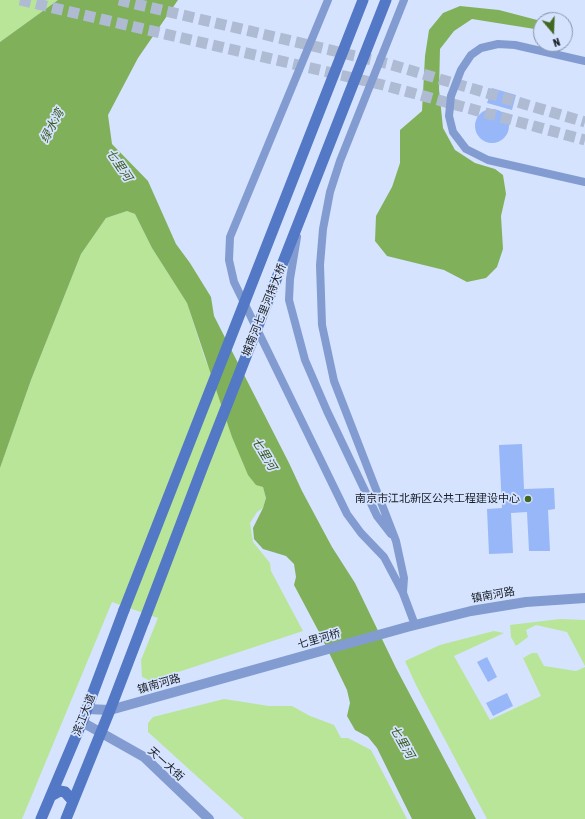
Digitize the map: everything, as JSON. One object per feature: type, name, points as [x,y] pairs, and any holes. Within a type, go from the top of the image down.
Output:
[{"type":"main road","name":"城南河七里河特大桥","points":[[124,610],[363,0]]},
{"type":"main road","name":"城南河七里河特大桥","points":[[144,621],[386,0]]},
{"type":"main road","name":"滨江大道","points":[[41,819],[82,722],[124,610]]},
{"type":"main road","name":"滨江大道","points":[[66,819],[144,621]]},
{"type":"main road","points":[[51,796],[60,792],[65,792],[73,801]]},
{"type":"street","points":[[328,0],[230,237],[229,260],[234,282],[347,514],[360,533],[384,558],[403,593],[411,626]]},
{"type":"street","points":[[403,593],[404,578],[396,541],[334,382],[322,326],[320,265],[323,230],[330,192],[404,0]]},
{"type":"street","points":[[585,61],[515,45],[498,44],[481,48],[471,55],[461,70],[451,96],[449,116],[453,132],[466,149],[482,158],[585,182]]},
{"type":"street","points":[[299,223],[290,279],[289,300],[305,360],[377,516],[396,541]]},
{"type":"street","name":"镇南河路","points":[[411,626],[471,611],[526,602],[585,598]]},
{"type":"street","name":"七里河桥","points":[[238,674],[411,626]]},
{"type":"street","name":"镇南河路","points":[[86,709],[110,710],[238,674]]},
{"type":"street","name":"天一大街","points":[[82,722],[144,758],[208,819]]},
{"type":"shaded area","points":[[0,0],[58,0],[0,42]]},
{"type":"shaded area","points":[[127,211],[135,214],[152,248],[187,303],[205,359],[263,487],[266,498],[263,508],[257,512],[250,523],[253,542],[270,563],[271,571],[303,631],[151,681],[142,677],[141,660],[158,618],[112,602],[22,819],[0,819],[0,468],[31,380],[81,254],[106,218]]},
{"type":"shaded area","points":[[560,619],[585,620],[585,666],[567,632],[536,625],[526,630],[528,637],[516,646],[511,637],[510,625]]},
{"type":"shaded area","points":[[494,631],[504,633],[454,656],[490,720],[541,696],[523,658],[532,653],[537,653],[544,666],[576,671],[585,667],[585,819],[487,819],[416,685],[405,661],[440,645]]},
{"type":"shaded area","points":[[224,699],[269,706],[292,706],[310,716],[334,725],[341,738],[348,738],[371,750],[407,819],[244,819],[148,732],[148,723],[153,717]]},
{"type":"water","points":[[58,0],[178,0],[138,58],[108,115],[112,144],[148,181],[176,244],[190,263],[211,297],[214,316],[302,491],[332,547],[355,583],[396,668],[476,819],[412,819],[377,748],[368,737],[355,730],[347,716],[350,703],[347,690],[294,585],[296,577],[294,564],[286,556],[263,549],[254,539],[253,528],[263,508],[266,498],[263,487],[256,485],[248,475],[232,437],[187,303],[152,248],[135,214],[127,211],[106,218],[81,254],[31,380],[0,468],[0,42]]},
{"type":"water","points":[[460,6],[499,10],[533,19],[533,29],[472,19],[454,31],[440,49],[439,89],[443,128],[455,150],[475,163],[495,169],[503,175],[506,194],[501,216],[503,249],[497,267],[486,278],[467,282],[444,270],[387,256],[375,241],[376,216],[392,187],[400,163],[400,130],[422,111],[425,56],[429,30],[443,13]]},
{"type":"building","points":[[492,88],[516,95],[512,110],[487,103]]},
{"type":"building","points":[[489,109],[495,109],[499,110],[506,116],[509,126],[508,133],[502,140],[495,143],[489,143],[485,142],[478,136],[475,129],[475,123],[476,119],[482,112]]},
{"type":"building","name":"南京市江北新区公共工程建设中心","points":[[522,444],[524,489],[554,488],[555,509],[548,510],[550,551],[529,551],[527,512],[511,513],[513,553],[489,554],[487,509],[502,508],[499,445]]},
{"type":"building","points":[[487,657],[497,677],[488,682],[477,662]]},
{"type":"building","points":[[507,693],[513,706],[493,716],[486,703]]},
{"type":"tunnel","points":[[20,0],[383,85],[585,140]]},
{"type":"tunnel","points":[[119,0],[389,64],[585,122]]},
{"type":"place","name":"南京市江北新区公共工程建设中心","points":[[528,499]]},
{"type":"water label","name":"绿水湾","points":[[52,126]]},
{"type":"water label","name":"七里河","points":[[119,165]]},
{"type":"water label","name":"七里河","points":[[264,454]]},
{"type":"water label","name":"七里河","points":[[402,742]]}]
